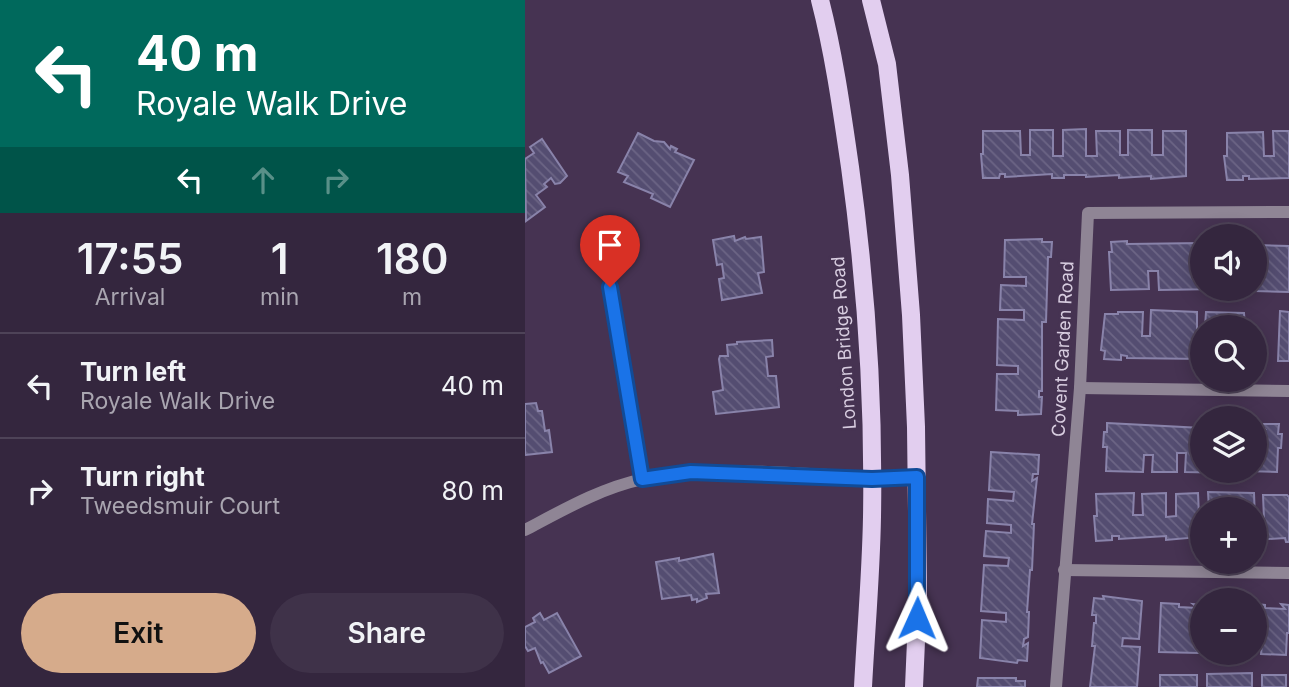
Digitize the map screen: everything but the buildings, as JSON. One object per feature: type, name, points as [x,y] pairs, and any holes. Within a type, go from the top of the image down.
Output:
[{"type":"main road","name":"London Bridge Road","points":[[820,0],[843,115],[856,209],[867,328],[872,479],[863,687]]},
{"type":"main road","points":[[871,0],[887,64],[900,175],[911,315],[918,595],[914,687]]},
{"type":"street","name":"Covent Garden Road","points":[[1056,687],[1080,388],[1088,213],[1289,212]]},
{"type":"street","points":[[610,287],[642,479]]},
{"type":"street","points":[[1080,388],[1289,391]]},
{"type":"street","points":[[525,530],[610,488],[642,479],[691,472],[872,479],[917,477]]},
{"type":"street","points":[[1064,570],[1289,573]]},
{"type":"route","points":[[610,287],[642,479],[691,472],[872,479],[917,477],[917,618]]}]
